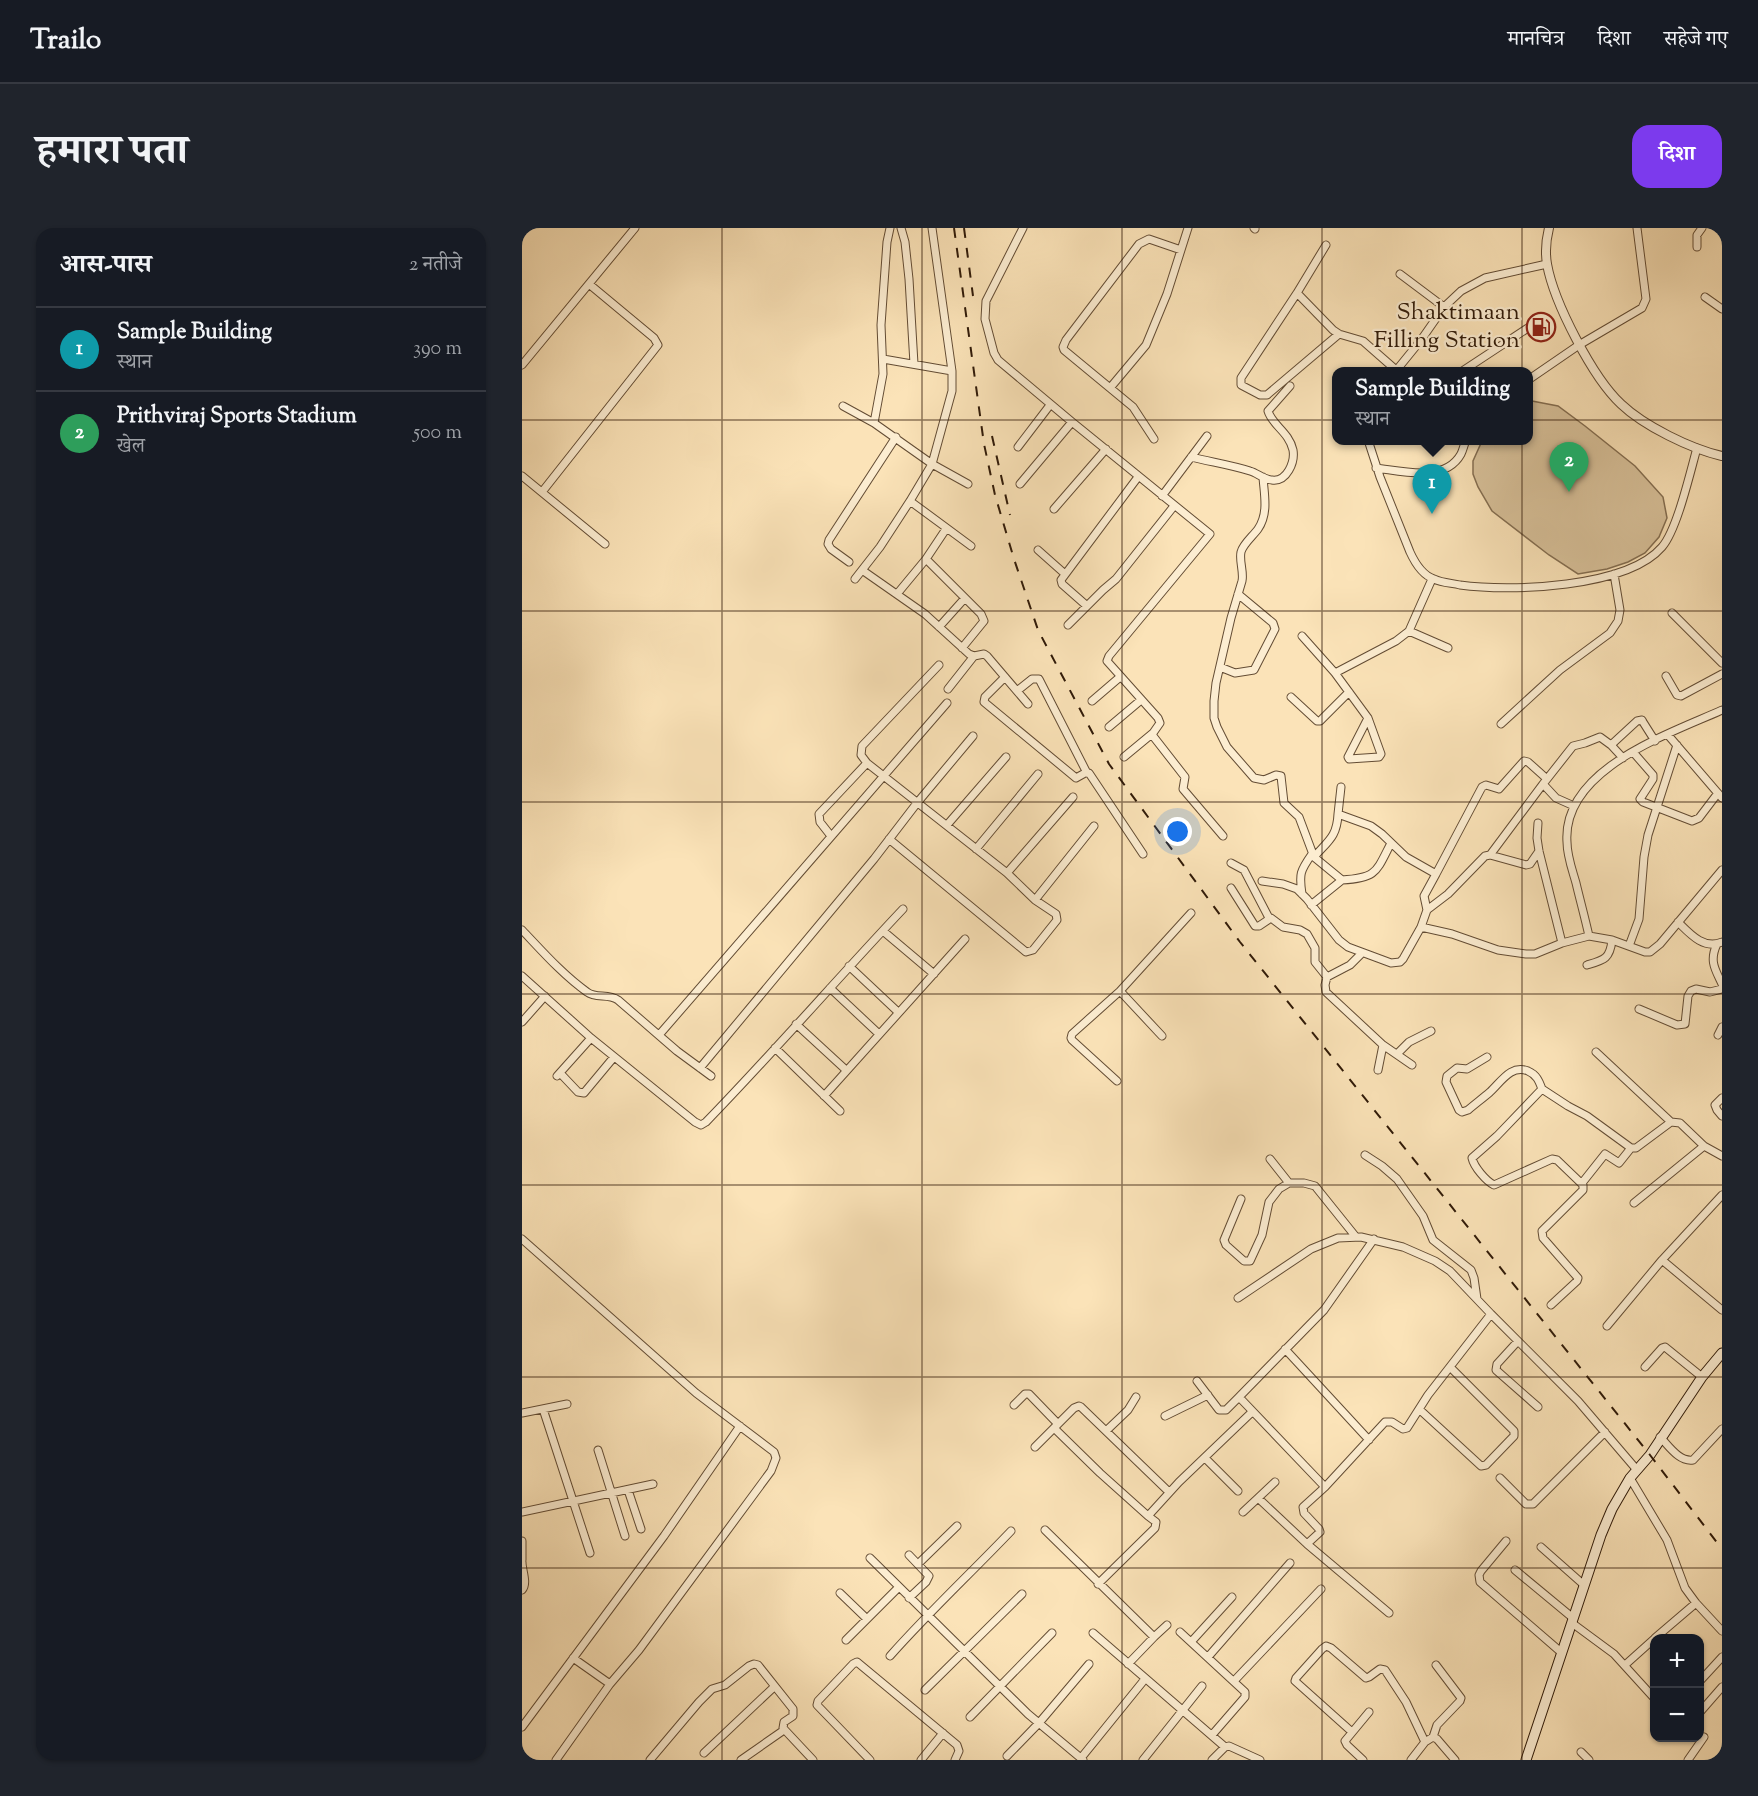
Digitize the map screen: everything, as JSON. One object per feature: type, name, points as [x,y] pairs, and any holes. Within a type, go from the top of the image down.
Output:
[{"type":"main road","points":[[1526,1760],[1601,1535],[1612,1509],[1630,1478],[1650,1455],[1702,1377],[1722,1353]]},
{"type":"street","points":[[522,365],[635,228]]},
{"type":"street","points":[[874,423],[882,381],[882,316],[890,228]]},
{"type":"street","points":[[901,228],[909,279],[914,364]]},
{"type":"street","points":[[855,579],[933,464],[952,391],[952,371],[932,228]]},
{"type":"street","points":[[1023,228],[986,301],[985,319],[998,360],[1210,534],[1109,656],[1107,662],[1160,721],[1153,733],[1124,757]]},
{"type":"street","points":[[1110,388],[1146,345],[1167,294],[1188,228]]},
{"type":"street","points":[[1549,228],[1546,249],[1547,264],[1558,298],[1579,345],[1601,380],[1623,406],[1638,417],[1697,448],[1722,456]]},
{"type":"street","points":[[1533,377],[1644,305],[1646,293],[1637,228]]},
{"type":"street","points":[[1697,248],[1697,232],[1702,228]]},
{"type":"street","points":[[1154,439],[1137,411],[1064,350],[1063,343],[1139,244],[1149,239],[1181,250]]},
{"type":"street","points":[[1326,245],[1241,378],[1241,385],[1260,395],[1268,395],[1339,334]]},
{"type":"street","points":[[1399,367],[1444,307],[1461,291],[1485,278],[1547,264]]},
{"type":"street","points":[[1400,274],[1444,307]]},
{"type":"street","points":[[542,492],[658,345],[654,338],[589,284]]},
{"type":"street","points":[[1297,293],[1333,330],[1363,341],[1392,367]]},
{"type":"street","points":[[1705,297],[1722,309]]},
{"type":"street","points":[[1469,367],[1537,322]]},
{"type":"street","points":[[883,360],[952,371]]},
{"type":"street","points":[[1191,457],[1251,471],[1271,480],[1277,480],[1287,472],[1293,462],[1293,448],[1287,434],[1270,417],[1268,411],[1290,386]]},
{"type":"street","points":[[1018,447],[1050,405]]},
{"type":"street","points":[[843,406],[874,423],[933,464],[968,484]]},
{"type":"street","points":[[1020,484],[1072,423]]},
{"type":"street","points":[[1162,496],[1207,436]]},
{"type":"street","points":[[849,562],[831,549],[828,544],[829,540],[896,437]]},
{"type":"street","points":[[1369,445],[1376,468],[1415,563],[1432,579],[1470,586],[1512,588],[1558,585],[1614,574],[1651,557],[1662,548],[1668,539],[1697,448]]},
{"type":"street","points":[[1376,468],[1418,473],[1440,471],[1454,463],[1461,455],[1465,445]]},
{"type":"street","points":[[1054,509],[1106,449]]},
{"type":"street","points":[[522,476],[605,544]]},
{"type":"street","points":[[1087,606],[1062,584],[1061,580],[1138,477]]},
{"type":"street","points":[[1263,477],[1264,514],[1259,527],[1240,555],[1243,574],[1228,630],[1213,710],[1222,738],[1232,754],[1254,778],[1260,781],[1276,775],[1281,776],[1284,803],[1298,815],[1313,856],[1342,880]]},
{"type":"street","points":[[910,501],[971,546]]},
{"type":"street","points":[[1068,625],[1116,579],[1174,506]]},
{"type":"street","points":[[897,594],[926,559],[946,529]]},
{"type":"street","points":[[1038,550],[1065,574]]},
{"type":"street","points":[[926,559],[981,614],[984,621],[962,648]]},
{"type":"street","points":[[862,570],[897,594],[974,656]]},
{"type":"street","points":[[1501,724],[1560,670],[1610,633],[1618,621],[1620,610],[1614,574]]},
{"type":"street","points":[[1335,673],[1396,641],[1409,631],[1432,579]]},
{"type":"street","points":[[1220,667],[1235,673],[1254,670],[1275,629],[1273,623],[1238,594]]},
{"type":"street","points":[[939,627],[965,597]]},
{"type":"street","points":[[1672,613],[1722,663]]},
{"type":"street","points":[[1409,631],[1448,648]]},
{"type":"street","points":[[1302,636],[1335,673],[1368,718],[1381,756],[1379,758],[1349,759],[1368,718]]},
{"type":"street","points":[[948,689],[974,656],[984,654],[1028,704]]},
{"type":"street","points":[[889,839],[1026,952],[1033,950],[1057,920],[1056,914],[1035,900],[1006,873],[861,756],[860,750],[864,742],[939,665]]},
{"type":"street","points":[[1666,676],[1677,695],[1681,696],[1722,674]]},
{"type":"street","points":[[1005,677],[985,697],[984,702],[1076,778],[1087,772]]},
{"type":"street","points":[[1092,701],[1120,677]]},
{"type":"street","points":[[1017,692],[1032,679],[1038,679],[1087,772],[1143,854]]},
{"type":"street","points":[[1291,698],[1313,717],[1320,720],[1349,692]]},
{"type":"street","points":[[1109,726],[1141,700]]},
{"type":"street","points":[[659,1035],[947,703]]},
{"type":"street","points":[[1589,936],[1566,840],[1575,806],[1585,789],[1633,752],[1722,711]]},
{"type":"street","points":[[1611,745],[1640,720],[1655,741]]},
{"type":"street","points":[[1153,733],[1185,777],[1183,789],[1223,836]]},
{"type":"street","points":[[1633,752],[1653,775],[1653,779],[1641,796],[1641,801],[1657,809],[1695,820],[1720,795],[1668,735]]},
{"type":"street","points":[[700,1068],[973,736]]},
{"type":"street","points":[[1427,910],[1448,894],[1482,858],[1490,855],[1573,746],[1600,737],[1623,758]]},
{"type":"street","points":[[1629,946],[1639,919],[1646,846],[1651,824],[1677,745]]},
{"type":"street","points":[[947,825],[1006,758]]},
{"type":"street","points":[[1262,881],[1291,886],[1302,894],[1343,944],[1392,963],[1400,962],[1421,927],[1427,910],[1424,896],[1484,785],[1499,789],[1521,763],[1526,761],[1545,781],[1556,798],[1575,806]]},
{"type":"street","points":[[831,836],[820,822],[819,814],[867,763]]},
{"type":"street","points":[[976,849],[1038,774]]},
{"type":"street","points":[[1302,894],[1299,875],[1303,867],[1334,834],[1337,826],[1341,787]]},
{"type":"street","points":[[1006,873],[1073,797]]},
{"type":"street","points":[[1338,813],[1371,826],[1406,857],[1436,874]]},
{"type":"street","points":[[1538,823],[1539,851],[1562,942]]},
{"type":"street","points":[[1035,900],[1094,826]]},
{"type":"street","points":[[1311,905],[1342,880],[1360,879],[1372,875],[1391,843]]},
{"type":"street","points":[[1490,855],[1526,865],[1530,864],[1539,851]]},
{"type":"street","points":[[1231,863],[1244,870],[1269,918],[1283,927],[1300,930],[1307,934],[1315,948],[1315,962],[1328,977]]},
{"type":"street","points":[[1421,927],[1518,954],[1535,954],[1562,942],[1589,936],[1612,940],[1650,952],[1660,944],[1722,870]]},
{"type":"street","points":[[1231,888],[1255,926],[1259,926],[1269,918]]},
{"type":"street","points":[[522,976],[591,1038],[701,1125],[740,1087],[903,909]]},
{"type":"street","points":[[1117,1081],[1071,1038],[1072,1034],[1120,991],[1191,913]]},
{"type":"street","points":[[1678,922],[1695,939],[1720,943]]},
{"type":"street","points":[[522,930],[587,992],[596,996],[614,997],[711,1076]]},
{"type":"street","points":[[883,931],[934,974]]},
{"type":"street","points":[[824,1096],[965,939]]},
{"type":"street","points":[[1587,965],[1607,957],[1612,940]]},
{"type":"street","points":[[1720,943],[1713,953],[1713,962],[1722,984]]},
{"type":"street","points":[[1362,953],[1350,965],[1328,977],[1324,985],[1326,992],[1383,1045],[1413,1065]]},
{"type":"street","points":[[849,966],[898,1012]]},
{"type":"street","points":[[830,988],[879,1034]]},
{"type":"street","points":[[1639,1009],[1683,1026],[1688,996],[1691,991],[1696,989],[1710,992],[1722,989]]},
{"type":"street","points":[[1120,991],[1162,1036]]},
{"type":"street","points":[[522,1022],[545,996]]},
{"type":"street","points":[[796,1024],[846,1070]]},
{"type":"street","points":[[1718,1035],[1722,1027]]},
{"type":"street","points":[[1397,1054],[1409,1042],[1431,1031]]},
{"type":"street","points":[[591,1038],[558,1075],[578,1092],[584,1093],[614,1057]]},
{"type":"street","points":[[1378,1070],[1383,1045]]},
{"type":"street","points":[[775,1048],[840,1111]]},
{"type":"street","points":[[1596,1052],[1671,1122]]},
{"type":"street","points":[[1487,1057],[1467,1069],[1457,1068],[1447,1076],[1446,1082],[1462,1112],[1468,1110],[1508,1074],[1522,1069],[1534,1074],[1542,1089],[1587,1116],[1631,1148],[1636,1148],[1673,1121],[1680,1123],[1704,1146],[1722,1156]]},
{"type":"street","points":[[1542,1089],[1497,1136],[1473,1155],[1472,1160],[1494,1185],[1552,1159],[1557,1160],[1582,1183],[1583,1190],[1542,1231],[1543,1238],[1578,1278],[1551,1305]]},
{"type":"street","points":[[1722,1098],[1715,1105],[1722,1116]]},
{"type":"street","points":[[1634,1203],[1704,1146]]},
{"type":"street","points":[[1582,1183],[1605,1154],[1619,1163],[1631,1148]]},
{"type":"street","points":[[1365,1155],[1397,1179],[1423,1216],[1433,1240],[1471,1270],[1477,1299]]},
{"type":"street","points":[[1270,1159],[1289,1183]]},
{"type":"street","points":[[1241,1199],[1225,1237],[1225,1243],[1247,1262],[1251,1259],[1262,1235],[1272,1198],[1279,1189],[1289,1183],[1315,1186],[1356,1237]]},
{"type":"street","points":[[1607,1326],[1662,1260],[1722,1195]]},
{"type":"street","points":[[1238,1298],[1319,1244],[1338,1238],[1374,1239],[1403,1247],[1443,1266],[1578,1401],[1637,1470]]},
{"type":"street","points":[[522,1239],[696,1393],[774,1452],[776,1458],[771,1471],[639,1650],[610,1684],[556,1760]]},
{"type":"street","points":[[1197,1381],[1219,1410],[1223,1411],[1228,1408],[1336,1295],[1374,1239]]},
{"type":"street","points":[[1662,1260],[1722,1310]]},
{"type":"street","points":[[1307,1544],[1318,1534],[1319,1529],[1304,1513],[1303,1507],[1388,1421],[1405,1429],[1428,1395],[1491,1314]]},
{"type":"street","points":[[1518,1341],[1497,1364],[1496,1370],[1538,1407]]},
{"type":"street","points":[[1645,1367],[1665,1347],[1702,1377]]},
{"type":"street","points":[[1285,1349],[1369,1440]]},
{"type":"street","points":[[1419,1409],[1481,1466],[1486,1465],[1514,1436],[1514,1431],[1450,1367]]},
{"type":"street","points":[[1014,1405],[1025,1394],[1029,1394],[1100,1473],[1156,1522],[1155,1528],[1098,1584]]},
{"type":"street","points":[[1165,1416],[1208,1395]]},
{"type":"street","points":[[1106,1431],[1128,1410],[1136,1397]]},
{"type":"street","points":[[1239,1397],[1325,1487]]},
{"type":"street","points":[[522,1413],[567,1404]]},
{"type":"street","points":[[1035,1447],[1078,1406],[1169,1491]]},
{"type":"street","points":[[543,1409],[590,1552]]},
{"type":"street","points":[[1148,1516],[1169,1491],[1252,1412]]},
{"type":"street","points":[[522,1727],[664,1536],[740,1426]]},
{"type":"street","points":[[1660,1437],[1681,1458],[1693,1460],[1722,1429]]},
{"type":"street","points":[[1500,1478],[1526,1504],[1533,1504],[1605,1432]]},
{"type":"street","points":[[598,1450],[625,1536]]},
{"type":"street","points":[[1204,1458],[1238,1491]]},
{"type":"street","points":[[1630,1478],[1664,1535],[1676,1560],[1685,1588],[1722,1631]]},
{"type":"street","points":[[1243,1512],[1275,1482]]},
{"type":"street","points":[[522,1512],[653,1484]]},
{"type":"street","points":[[628,1490],[641,1529]]},
{"type":"street","points":[[1258,1498],[1307,1544],[1389,1613]]},
{"type":"street","points":[[918,1564],[957,1526]]},
{"type":"street","points":[[1045,1530],[1154,1637]]},
{"type":"street","points":[[890,1656],[926,1615],[958,1586],[1011,1531]]},
{"type":"street","points":[[522,1541],[525,1583],[522,1590]]},
{"type":"street","points":[[1506,1541],[1481,1571],[1480,1582],[1562,1653]]},
{"type":"street","points":[[1541,1547],[1584,1585]]},
{"type":"street","points":[[909,1555],[927,1573],[928,1579],[909,1598]]},
{"type":"street","points":[[870,1558],[963,1652],[1039,1723],[1082,1759],[1144,1679]]},
{"type":"street","points":[[1208,1657],[1290,1563]]},
{"type":"street","points":[[1515,1570],[1614,1654],[1650,1693]]},
{"type":"street","points":[[846,1640],[899,1587]]},
{"type":"street","points":[[1234,1681],[1321,1589]]},
{"type":"street","points":[[840,1593],[867,1620]]},
{"type":"street","points":[[925,1690],[1022,1594]]},
{"type":"street","points":[[1191,1642],[1232,1597]]},
{"type":"street","points":[[1661,1634],[1696,1603]]},
{"type":"street","points":[[1128,1664],[1167,1625]]},
{"type":"street","points":[[1180,1632],[1245,1692],[1245,1697],[1212,1735]]},
{"type":"street","points":[[970,1717],[1053,1633]]},
{"type":"street","points":[[1093,1633],[1225,1747],[1232,1747],[1260,1760]]},
{"type":"street","points":[[1625,1665],[1650,1643]]},
{"type":"street","points":[[1352,1732],[1295,1681],[1326,1646],[1366,1677],[1380,1669],[1385,1670],[1406,1702],[1425,1742]]},
{"type":"street","points":[[1704,1677],[1722,1657]]},
{"type":"street","points":[[573,1658],[610,1684]]},
{"type":"street","points":[[870,1760],[817,1705],[818,1701],[855,1663],[859,1663],[958,1746],[959,1751],[955,1760]]},
{"type":"street","points":[[650,1760],[699,1702],[714,1688],[725,1685],[752,1664],[758,1665],[794,1710],[793,1716],[783,1724],[784,1730],[813,1760]]},
{"type":"street","points":[[1007,1756],[1039,1723],[1089,1664]]},
{"type":"street","points":[[1411,1760],[1425,1742],[1433,1737],[1437,1725],[1461,1698],[1436,1665]]},
{"type":"street","points":[[1143,1760],[1202,1686]]},
{"type":"street","points":[[704,1753],[774,1687]]},
{"type":"street","points":[[1704,1708],[1722,1687]]},
{"type":"street","points":[[1363,1760],[1346,1743],[1347,1738],[1369,1712]]},
{"type":"street","points":[[741,1760],[784,1730]]},
{"type":"street","points":[[921,1760],[943,1733]]},
{"type":"street","points":[[1433,1737],[1455,1760]]},
{"type":"street","points":[[1688,1760],[1701,1742]]},
{"type":"street","points":[[1212,1760],[1225,1747]]},
{"type":"street","points":[[1581,1752],[1589,1760]]},
{"type":"shaded area","points":[[1533,401],[1558,406],[1635,466],[1663,497],[1667,518],[1659,537],[1645,553],[1607,569],[1578,574],[1549,555],[1492,511],[1473,474],[1473,461],[1480,445],[1533,445]]},
{"type":"railway","points":[[954,228],[984,444],[995,495],[1038,630],[1109,764],[1240,942],[1650,1455],[1722,1549]]},
{"type":"railway","points":[[964,228],[973,296]]},
{"type":"railway","points":[[992,436],[1010,515]]},
{"type":"place","name":"Shaktimaan Filling Station","points":[[1541,327]]},
{"type":"place","name":"Prithviraj Sports Stadium","points":[[1569,492]]},
{"type":"place","name":"Sample Building","points":[[1432,514]]}]
